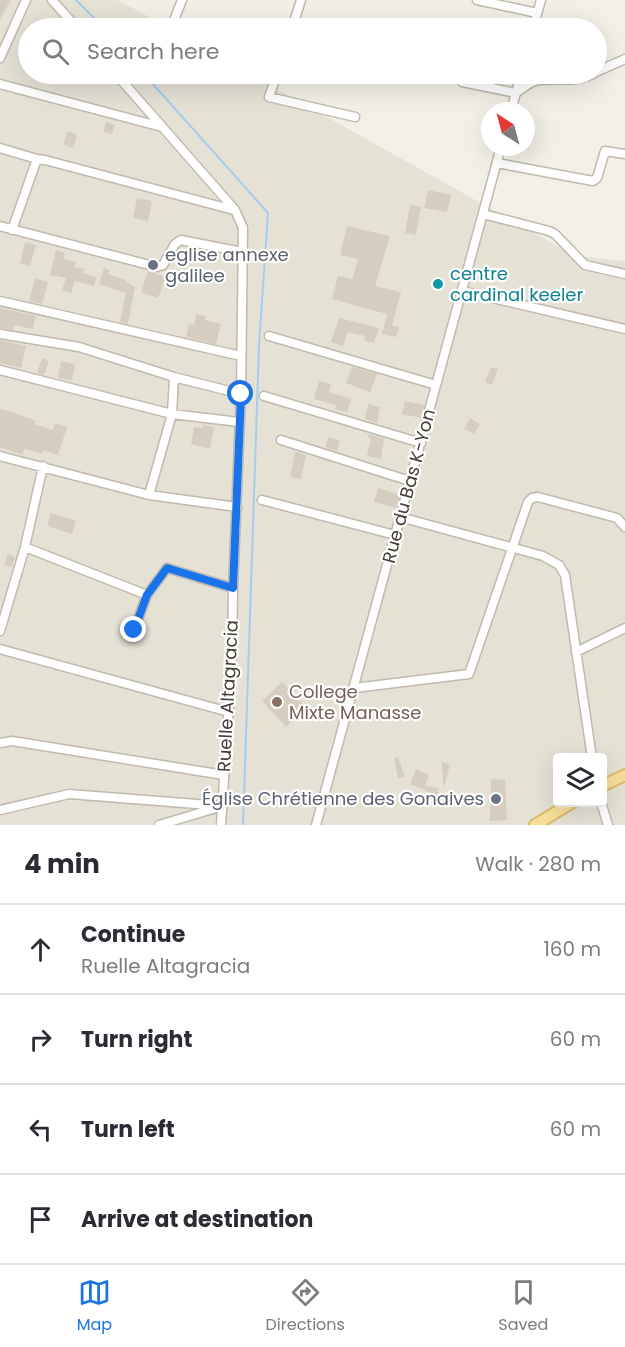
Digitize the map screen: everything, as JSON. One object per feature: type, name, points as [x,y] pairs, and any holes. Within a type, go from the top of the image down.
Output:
[{"type":"main road","points":[[607,784],[625,775]]},
{"type":"main road","points":[[535,825],[548,821],[566,807]]},
{"type":"street","points":[[0,58],[26,0]]},
{"type":"street","points":[[52,0],[68,18]]},
{"type":"street","points":[[175,18],[182,0]]},
{"type":"street","points":[[295,18],[301,0]]},
{"type":"street","points":[[477,0],[537,13]]},
{"type":"street","points":[[536,18],[541,0]]},
{"type":"street","points":[[607,67],[625,59]]},
{"type":"street","points":[[0,84],[163,127]]},
{"type":"street","name":"Ruelle Altagracia","points":[[125,84],[235,210],[243,228],[241,394],[232,656],[221,825]]},
{"type":"street","points":[[274,84],[269,97],[355,117]]},
{"type":"street","points":[[472,84],[516,93],[529,84]]},
{"type":"street","points":[[514,102],[518,84]]},
{"type":"street","points":[[0,148],[235,210]]},
{"type":"street","points":[[497,163],[592,181],[597,178],[605,152],[625,153]]},
{"type":"street","name":"Rue du Bas K-Yon","points":[[316,825],[499,156]]},
{"type":"street","points":[[12,230],[36,159]]},
{"type":"street","points":[[483,214],[549,231],[555,234],[585,265],[625,274]]},
{"type":"street","points":[[0,226],[158,267],[163,265],[175,244],[181,240],[242,252]]},
{"type":"street","points":[[462,291],[625,329]]},
{"type":"street","points":[[0,301],[241,356]]},
{"type":"street","points":[[0,334],[79,347],[174,377],[241,394]]},
{"type":"street","points":[[269,336],[436,385]]},
{"type":"street","points":[[0,370],[172,414],[239,422]]},
{"type":"street","points":[[148,495],[172,414],[174,377]]},
{"type":"street","points":[[264,396],[421,443]]},
{"type":"street","points":[[281,440],[410,481]]},
{"type":"street","points":[[0,456],[148,495],[237,507]]},
{"type":"street","points":[[0,631],[25,547],[43,466]]},
{"type":"street","points":[[354,688],[469,674],[528,502],[532,498],[538,497],[616,518],[625,527]]},
{"type":"street","points":[[262,500],[395,535]]},
{"type":"street","points":[[400,517],[514,547],[543,556],[559,565],[565,575],[591,753]]},
{"type":"street","points":[[25,547],[147,595]]},
{"type":"street","points":[[134,630],[147,595],[167,568],[233,588]]},
{"type":"street","points":[[576,652],[625,628]]},
{"type":"street","points":[[0,649],[229,712]]},
{"type":"street","points":[[0,743],[12,741],[224,775]]},
{"type":"street","points":[[0,810],[69,794],[222,806]]},
{"type":"street","points":[[159,825],[222,806]]},
{"type":"street","points":[[603,807],[608,825]]},
{"type":"shaded area","points":[[0,0],[118,0],[151,18],[18,18],[18,84],[268,84],[575,256],[625,261],[625,825],[0,825]]},
{"type":"building","points":[[0,0],[11,0],[0,19]]},
{"type":"building","points":[[106,122],[115,125],[112,134],[103,132]]},
{"type":"building","points":[[68,131],[77,135],[73,148],[63,144]]},
{"type":"building","points":[[428,190],[451,195],[447,212],[424,208]]},
{"type":"building","points":[[137,198],[152,201],[148,221],[133,218]]},
{"type":"building","points":[[410,205],[421,207],[416,235],[405,233]]},
{"type":"building","points":[[347,226],[390,236],[375,286],[401,292],[392,325],[399,327],[396,337],[382,334],[387,314],[332,299],[338,276],[352,279],[358,259],[340,255]]},
{"type":"building","points":[[25,242],[36,245],[30,266],[20,264]]},
{"type":"building","points":[[56,250],[65,253],[63,259],[76,262],[74,267],[84,269],[83,273],[96,277],[94,286],[75,281],[71,293],[62,290],[66,278],[50,275]]},
{"type":"building","points":[[104,268],[110,270],[108,274],[126,280],[135,287],[128,324],[120,322],[126,293],[99,284]]},
{"type":"building","points":[[148,271],[166,277],[158,298],[141,292]]},
{"type":"building","points":[[35,278],[48,282],[42,304],[29,301]]},
{"type":"building","points":[[0,308],[36,316],[33,329],[14,325],[13,330],[0,328]]},
{"type":"building","points":[[196,314],[206,316],[205,320],[221,324],[216,344],[186,337],[189,324],[194,325]]},
{"type":"building","points":[[339,318],[379,328],[374,343],[364,340],[365,336],[348,332],[343,346],[331,342]]},
{"type":"building","points":[[0,340],[26,346],[21,368],[0,363]]},
{"type":"building","points":[[42,358],[49,361],[44,375],[37,373]]},
{"type":"building","points":[[61,361],[75,364],[72,380],[58,378]]},
{"type":"building","points":[[352,367],[377,374],[370,392],[346,383]]},
{"type":"building","points":[[491,367],[498,369],[492,385],[485,382]]},
{"type":"building","points":[[319,381],[331,384],[329,392],[351,399],[347,412],[335,409],[336,405],[314,399]]},
{"type":"building","points":[[405,401],[424,405],[421,418],[402,414]]},
{"type":"building","points":[[368,404],[380,407],[377,423],[365,419]]},
{"type":"building","points":[[0,409],[36,421],[34,424],[53,430],[55,423],[67,427],[58,455],[43,450],[42,454],[25,449],[22,455],[0,447]]},
{"type":"building","points":[[470,418],[480,424],[474,434],[464,429]]},
{"type":"building","points":[[203,425],[214,427],[210,449],[191,444],[194,427],[202,428]]},
{"type":"building","points":[[369,434],[384,439],[381,459],[367,456],[371,438],[368,437]]},
{"type":"building","points":[[329,437],[340,441],[337,451],[325,447]]},
{"type":"building","points":[[295,452],[306,455],[301,479],[290,477]]},
{"type":"building","points":[[378,488],[400,495],[396,508],[374,502]]},
{"type":"building","points":[[51,513],[76,521],[72,534],[47,526]]},
{"type":"building","points":[[8,554],[15,557],[12,567],[4,565]]},
{"type":"building","name":"College Mixte Manasse","points":[[282,682],[307,708],[286,727],[262,701]]},
{"type":"building","points":[[398,757],[405,777],[398,778],[394,758]]},
{"type":"building","points":[[442,762],[450,765],[444,786],[443,785]]},
{"type":"building","points":[[416,769],[429,775],[425,786],[438,788],[438,802],[430,800],[431,793],[410,784]]},
{"type":"building","points":[[491,779],[505,780],[507,820],[490,821]]},
{"type":"waterway","points":[[76,0],[94,18]]},
{"type":"waterway","points":[[153,84],[268,213],[259,345],[243,825]]},
{"type":"place","name":"eglise annexe galilee","points":[[153,265]]},
{"type":"place","name":"centre cardinal keeler","points":[[438,284]]},
{"type":"place","name":"College Mixte Manasse","points":[[277,702]]},
{"type":"place","name":"Église Chrétienne des Gonaives","points":[[496,799]]},
{"type":"route","points":[[134,630],[147,595],[167,568],[233,588],[241,394]]}]
